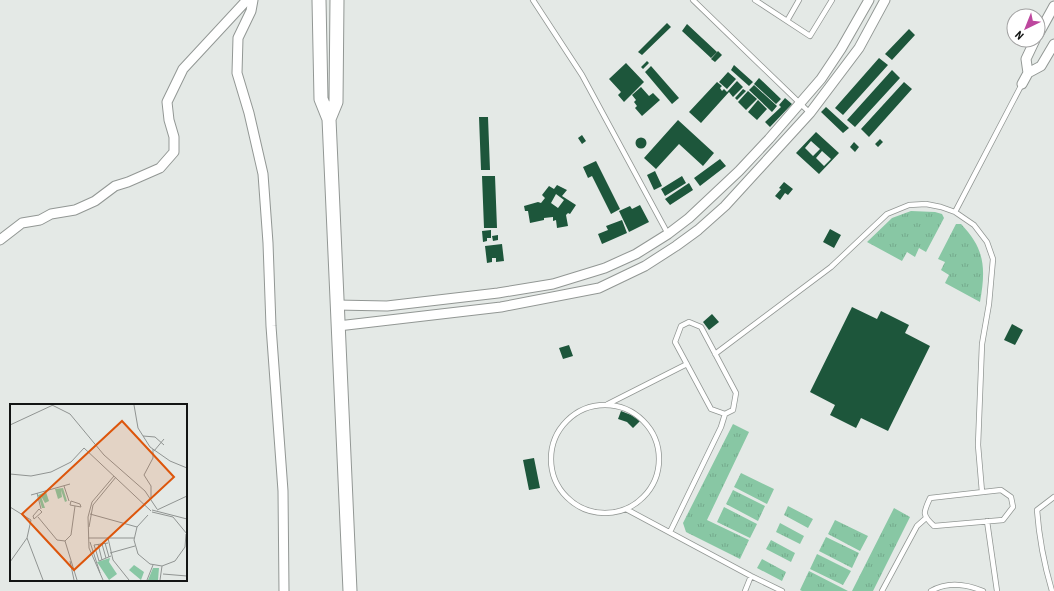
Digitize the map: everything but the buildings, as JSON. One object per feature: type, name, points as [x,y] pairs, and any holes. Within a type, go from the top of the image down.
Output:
[{"type":"main road","points":[[318,0],[321,99],[329,119],[336,305],[346,468],[350,591]]},
{"type":"main road","points":[[329,119],[336,102],[338,26],[337,0]]},
{"type":"street","points":[[0,240],[22,222],[40,220],[51,214],[74,210],[96,201],[115,186],[160,168],[174,152],[174,137],[169,120],[167,102],[183,69],[247,0]]},
{"type":"street","points":[[253,0],[251,11],[238,38],[237,73],[249,113],[263,174],[268,243],[271,326],[283,491],[284,591]]},
{"type":"street","points":[[336,305],[387,306],[498,293],[553,284],[605,268],[636,254],[668,234],[689,218],[739,171],[821,79],[841,49],[869,0]]},
{"type":"street","points":[[338,326],[501,307],[599,288],[645,266],[698,230],[725,206],[810,113],[859,48],[885,0]]},
{"type":"street","points":[[1046,20],[1054,6]]},
{"type":"street","points":[[1022,84],[1028,73],[1041,66],[1054,44]]},
{"type":"street","points":[[1028,73],[1026,59],[1031,48]]},
{"type":"lane","points":[[533,0],[582,75],[668,234]]},
{"type":"lane","points":[[755,0],[810,36],[832,0]]},
{"type":"lane","points":[[762,5],[765,0]]},
{"type":"lane","points":[[787,21],[799,0]]},
{"type":"lane","points":[[696,1],[810,113]]},
{"type":"lane","points":[[955,212],[1022,84]]},
{"type":"lane","points":[[715,354],[831,267],[887,214],[909,205],[926,204],[955,212],[974,225],[987,242],[993,259],[989,304],[982,344],[978,445],[982,492]]},
{"type":"lane","points":[[688,322],[701,327],[736,393],[733,410],[725,414],[711,409],[687,364],[676,342],[681,326],[688,322]]},
{"type":"lane","points":[[608,404],[687,364]]},
{"type":"lane","points":[[608,404],[632,411],[639,416],[651,430],[658,445],[660,458],[655,481],[643,498],[626,509],[617,512],[602,513],[582,508],[563,492],[554,475],[551,463],[553,443],[557,433],[563,424],[574,414],[584,408],[608,404]]},
{"type":"lane","points":[[670,532],[721,428],[725,414]]},
{"type":"lane","points":[[1001,490],[1011,497],[1013,507],[1003,520],[934,526],[926,518],[925,510],[930,498],[1001,490]]},
{"type":"lane","points":[[1052,591],[1039,533],[1037,510],[1054,497]]},
{"type":"lane","points":[[626,509],[782,591]]},
{"type":"lane","points":[[882,591],[916,526],[926,518]]},
{"type":"lane","points":[[987,521],[997,591]]},
{"type":"lane","points":[[745,591],[751,576]]},
{"type":"lane","points":[[931,591],[946,585],[959,584],[971,586],[983,591]]},
{"type":"lane","points":[[769,591],[772,586]]},
{"type":"green space","points":[[911,211],[935,212],[942,214],[944,218],[926,252],[919,248],[915,257],[907,252],[902,261],[867,242],[892,218]]},
{"type":"green space","points":[[956,224],[961,224],[969,233],[975,242],[982,260],[983,279],[980,302],[945,283],[949,275],[941,270],[945,262],[938,259]]},
{"type":"green space","points":[[733,424],[749,432],[707,520],[749,540],[740,559],[686,532],[683,523]]},
{"type":"green space","points":[[741,473],[774,489],[767,504],[734,487]]},
{"type":"green space","points":[[733,490],[765,506],[758,521],[726,504]]},
{"type":"green space","points":[[788,506],[813,519],[808,528],[784,515]]},
{"type":"green space","points":[[724,507],[757,524],[750,538],[717,522]]},
{"type":"green space","points":[[894,508],[910,517],[873,591],[852,591]]},
{"type":"green space","points":[[835,520],[868,536],[860,551],[828,534]]},
{"type":"green space","points":[[780,523],[804,536],[800,544],[776,532]]},
{"type":"green space","points":[[826,537],[859,553],[852,568],[819,551]]},
{"type":"green space","points":[[771,540],[795,553],[791,562],[766,549]]},
{"type":"green space","points":[[817,554],[851,571],[843,585],[810,569]]},
{"type":"green space","points":[[762,559],[786,572],[782,581],[757,568]]},
{"type":"green space","points":[[809,571],[848,591],[800,590]]}]
